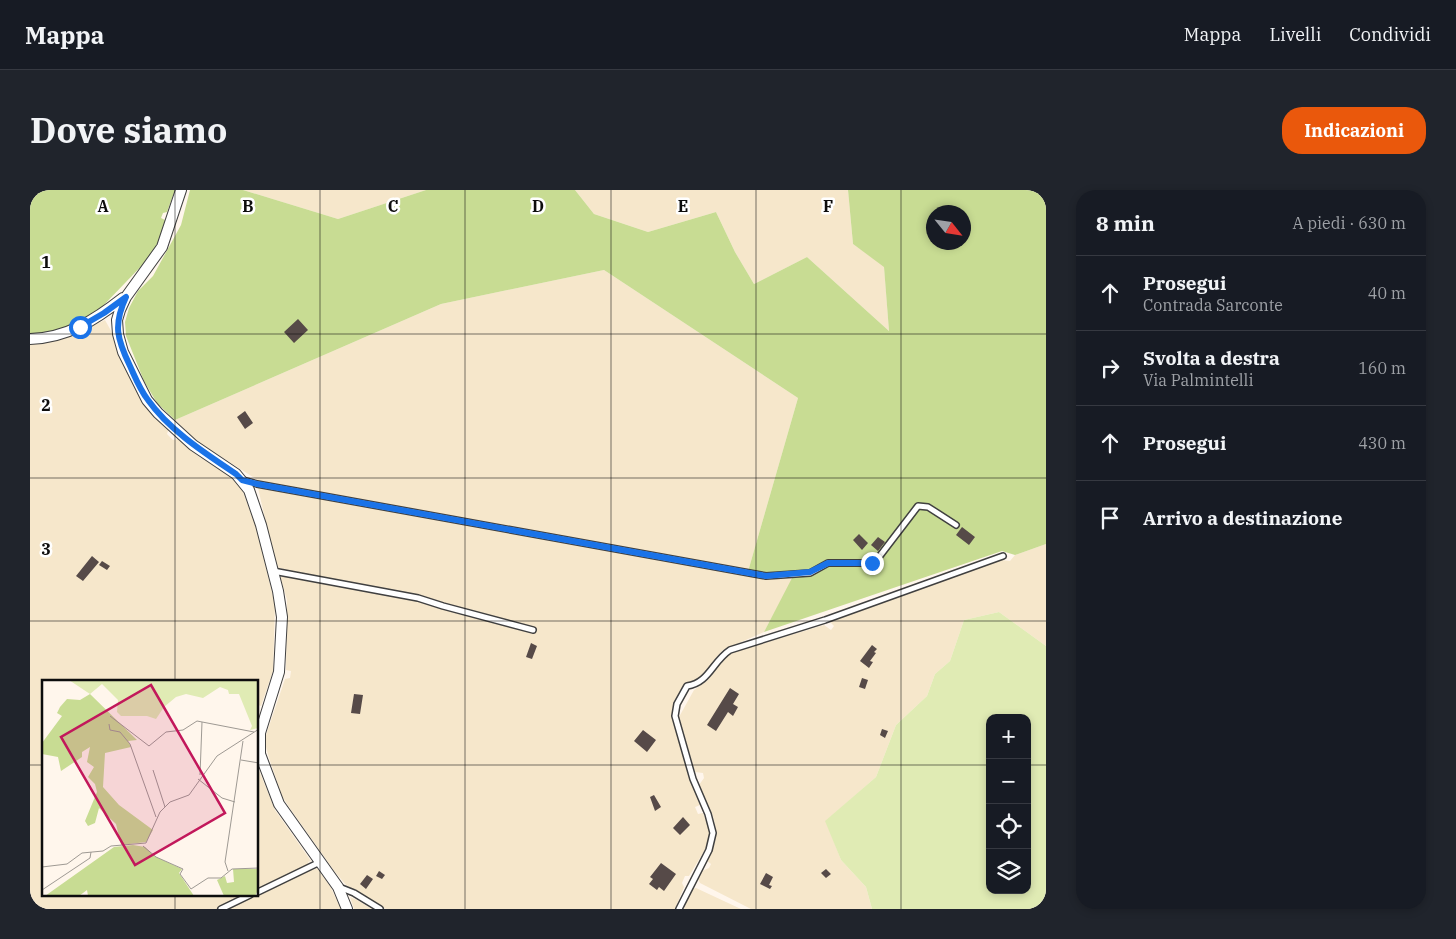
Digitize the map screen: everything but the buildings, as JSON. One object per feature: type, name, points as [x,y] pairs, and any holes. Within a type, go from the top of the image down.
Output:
[{"type":"street","points":[[181,190],[162,247],[126,297],[117,320],[118,334],[123,352],[147,400],[158,413],[193,445],[236,474],[249,490],[261,525],[281,609],[281,659],[279,672],[260,733],[260,754],[279,804],[338,887],[347,909]]},
{"type":"street","points":[[30,339],[60,335],[104,313],[126,297]]},
{"type":"lane","points":[[242,480],[766,576],[810,572],[828,563],[872,563],[879,557],[918,506],[928,507],[956,525]]},
{"type":"lane","points":[[679,909],[709,850],[713,833],[708,814],[693,779],[675,716],[677,704],[687,686],[702,682],[717,660],[730,650],[825,620],[1003,556]]},
{"type":"lane","points":[[273,571],[418,598],[533,630]]},
{"type":"lane","points":[[259,892],[320,862]]},
{"type":"lane","points":[[338,887],[354,893],[380,909]]},
{"type":"lane","points":[[221,909],[248,896]]},
{"type":"shaded area","points":[[243,190],[426,190],[338,219]]},
{"type":"shaded area","points":[[575,190],[848,190],[853,244],[884,266],[889,331],[807,257],[754,284],[735,252],[716,212],[648,232],[594,214]]},
{"type":"shaded area","points":[[604,270],[798,398],[747,575],[793,578],[764,632],[723,650],[704,675],[695,682],[686,682],[674,701],[672,711],[688,775],[700,805],[695,807],[698,814],[703,813],[709,829],[706,848],[689,876],[685,876],[682,883],[684,887],[675,909],[386,909],[346,885],[335,872],[282,796],[269,758],[266,747],[266,735],[285,679],[290,678],[291,671],[286,670],[287,600],[280,576],[284,577],[284,569],[276,567],[256,479],[195,440],[175,420],[441,304]]},
{"type":"shaded area","points":[[105,320],[115,338],[131,381],[142,399],[169,428],[167,434],[173,440],[178,439],[198,456],[232,477],[238,483],[256,527],[275,605],[273,671],[261,706],[259,705],[259,680],[42,680],[42,896],[259,896],[259,770],[275,810],[311,861],[308,862],[313,870],[317,868],[330,886],[341,909],[30,909],[30,342],[49,342],[65,338]]},
{"type":"shaded area","points":[[1046,544],[1046,646],[999,612],[964,620],[950,661],[935,674],[927,696],[896,725],[876,777],[826,821],[841,860],[866,887],[872,909],[751,909],[700,883],[698,879],[702,871],[709,868],[711,864],[706,860],[714,845],[716,830],[713,816],[699,785],[704,778],[703,773],[695,772],[679,717],[694,690],[708,680],[731,653],[824,625],[831,630],[834,626],[830,622],[1001,560],[1010,561],[1015,555]]},
{"type":"shaded area","points":[[696,888],[741,909],[684,909],[691,889]]},
{"type":"shaded area","points":[[350,897],[357,900],[372,909],[354,909]]},
{"type":"green space","points":[[30,190],[175,190],[167,212],[163,213],[161,218],[165,220],[151,256],[100,309],[78,323],[59,331],[30,334]]},
{"type":"green space","points":[[190,190],[243,190],[338,219],[426,190],[575,190],[594,214],[648,232],[716,212],[735,252],[754,284],[807,257],[889,331],[884,267],[853,244],[848,190],[1046,190],[1046,544],[1015,555],[1002,551],[764,632],[792,578],[747,575],[798,398],[604,270],[441,304],[175,420],[157,403],[144,381],[126,336],[125,322],[129,308],[138,291],[153,276],[181,225]]},
{"type":"green space","points":[[999,612],[1046,646],[1046,909],[872,909],[866,887],[841,860],[825,821],[876,777],[896,725],[927,696],[935,674],[950,661],[964,620]]},
{"type":"route","points":[[80,327],[126,297],[117,320],[118,334],[123,352],[147,400],[158,413],[193,445],[242,480],[766,576],[810,572],[828,563],[872,563]]}]
